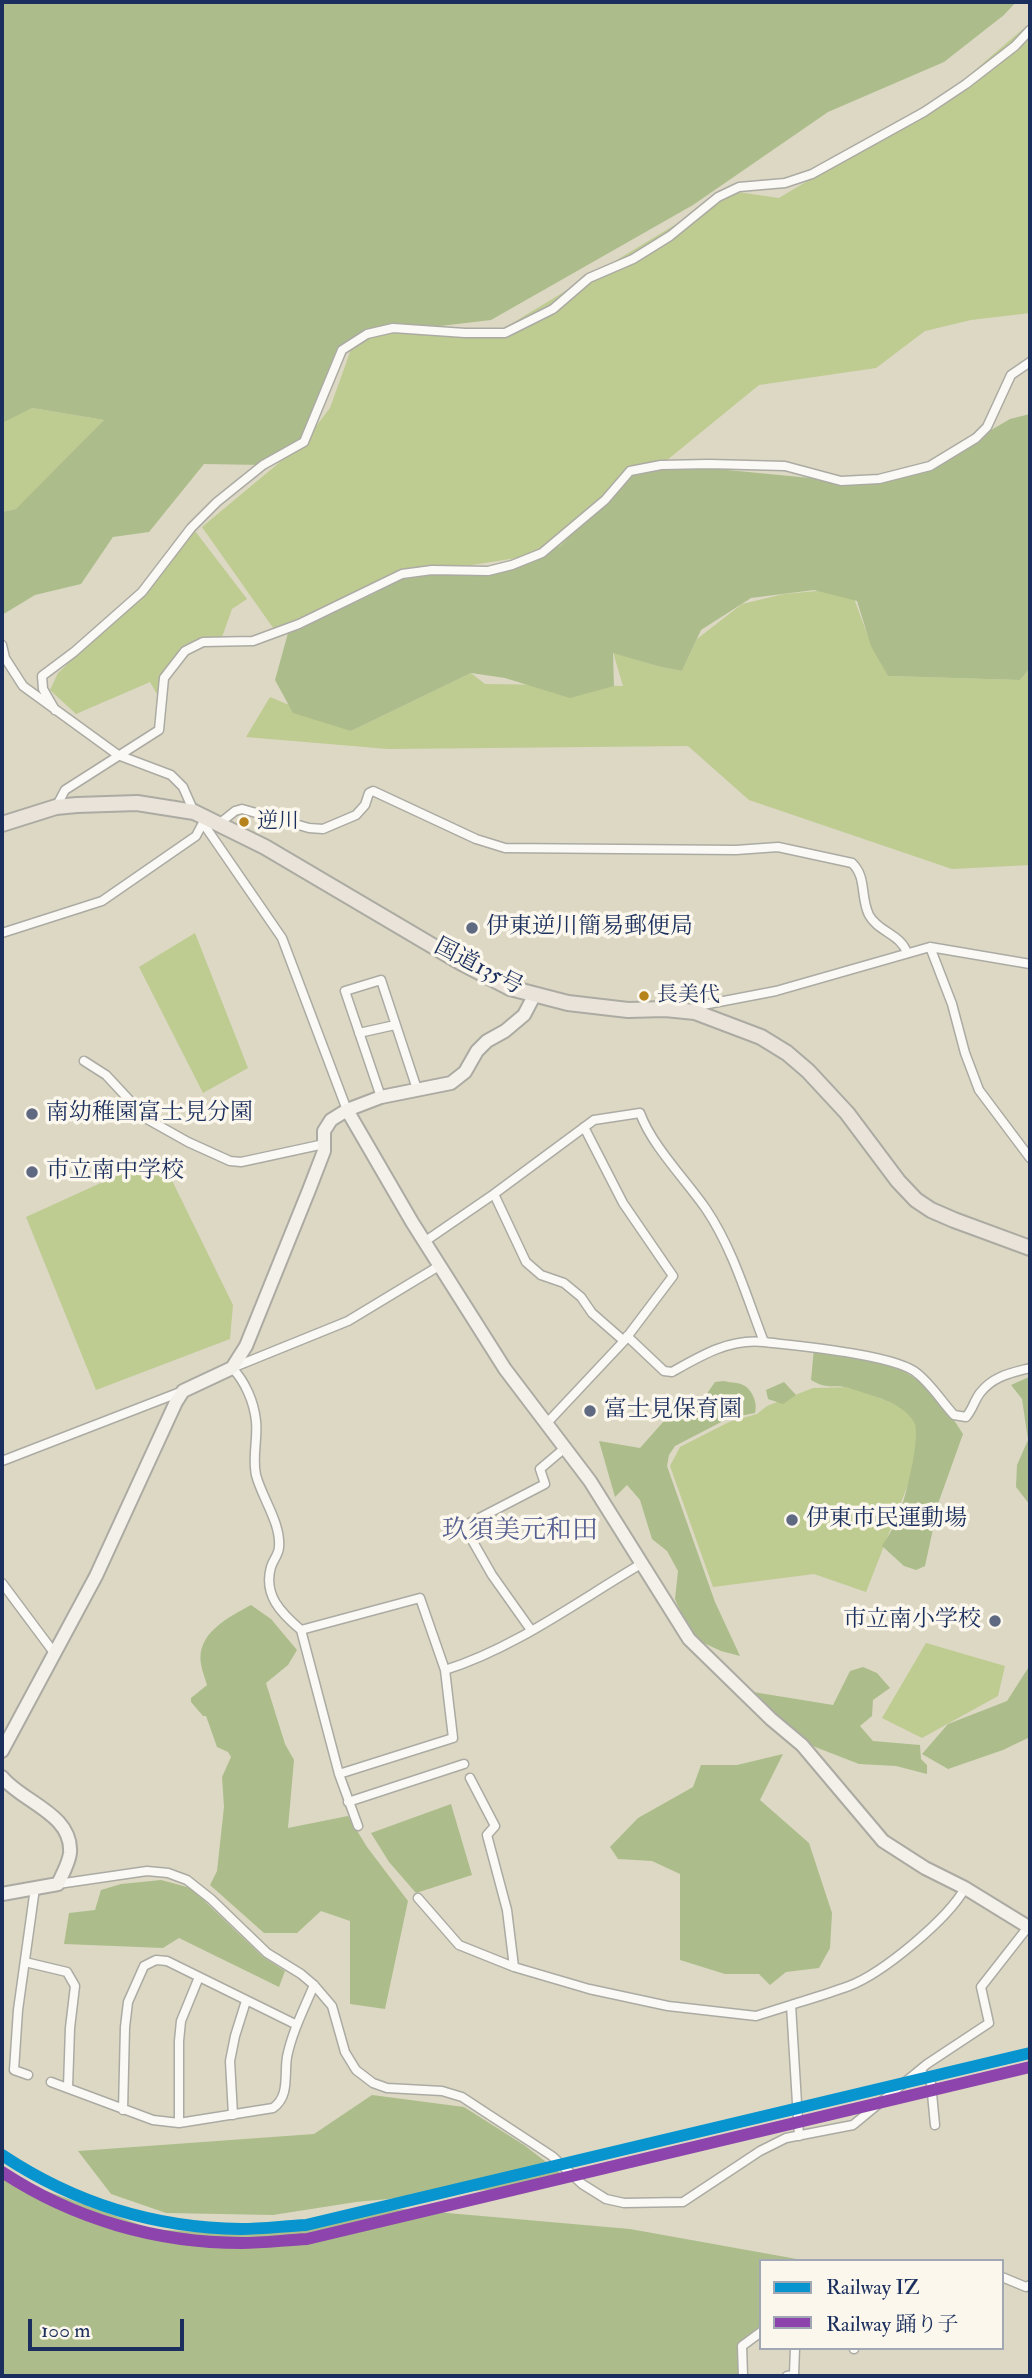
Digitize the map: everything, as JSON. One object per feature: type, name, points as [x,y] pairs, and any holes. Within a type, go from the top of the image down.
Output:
[{"type":"highway","name":"国道135号","points":[[2,824],[56,807],[136,803],[200,815],[265,847],[460,962],[510,988],[568,1003],[628,1010],[665,1009],[695,1012],[761,1037],[787,1053],[808,1071],[847,1113],[898,1181],[916,1200],[954,1220],[1030,1248]]},
{"type":"street","points":[[55,710],[43,689],[42,676],[74,652],[142,592],[191,528],[217,502],[263,465],[304,442],[342,350],[354,341],[367,334],[393,328],[505,333],[553,309],[589,278],[633,259],[670,236],[718,197],[739,187],[785,183],[812,173],[924,112],[966,85],[1015,46],[1030,30]]},
{"type":"street","points":[[56,807],[65,790],[159,730],[164,678],[185,651],[203,642],[253,641],[299,624],[402,574],[432,570],[488,571],[542,554],[605,500],[630,471],[661,465],[687,464],[785,466],[841,481],[879,478],[930,467],[976,438],[987,427],[1011,375],[1030,362]]},
{"type":"street","points":[[2,645],[5,658],[23,686],[118,755],[171,775],[183,787],[207,829],[282,939],[347,1110],[424,1242],[505,1369],[590,1481],[689,1639],[771,1719],[802,1745],[883,1841],[1029,1927],[981,1987],[989,2023],[920,2070],[853,2125],[786,2138],[760,2151],[683,2202],[624,2203],[606,2199],[582,2184],[552,2156],[462,2097],[442,2091],[387,2088],[373,2083],[356,2070],[345,2052],[332,2006],[314,1985],[267,1952],[187,1880],[168,1873],[147,1871],[2,1894]]},
{"type":"street","points":[[220,823],[242,809],[309,828],[323,829],[356,815],[365,805],[369,793],[373,791],[476,839],[505,848],[723,850],[778,847],[852,863],[860,870],[864,904],[869,917],[904,944],[907,953]]},
{"type":"street","points":[[2,933],[102,901],[196,836],[200,815]]},
{"type":"street","points":[[930,947],[952,1004],[965,1054],[979,1090],[1030,1158]]},
{"type":"street","points":[[695,1012],[704,1005],[822,979],[930,947],[1030,964]]},
{"type":"street","points":[[381,1097],[345,991],[381,980],[417,1089]]},
{"type":"street","points":[[232,1368],[246,1346],[309,1190],[324,1151],[324,1131],[331,1120],[347,1110],[381,1097],[451,1083],[465,1072],[477,1051],[487,1041],[505,1031],[524,1015],[534,996]]},
{"type":"street","points":[[359,1033],[395,1025]]},
{"type":"street","points":[[84,1061],[106,1075],[147,1119],[230,1161],[241,1162],[324,1144]]},
{"type":"street","points":[[424,1242],[594,1120],[639,1113],[653,1140],[707,1210],[725,1243],[764,1342]]},
{"type":"street","points":[[548,1423],[625,1339],[673,1276],[622,1203],[584,1127]]},
{"type":"street","points":[[494,1194],[526,1262],[541,1275],[564,1283],[581,1297],[592,1313],[664,1371],[672,1372],[708,1352],[754,1341],[814,1348],[872,1358],[913,1370],[935,1391],[954,1415],[966,1417],[973,1409],[979,1394],[994,1379],[1030,1368]]},
{"type":"street","points":[[2,1461],[183,1391],[348,1321],[439,1266]]},
{"type":"street","points":[[232,1368],[243,1378],[256,1421],[254,1461],[277,1531],[279,1548],[271,1567],[269,1582],[274,1602],[283,1615],[301,1630],[339,1774],[358,1826]]},
{"type":"street","points":[[2,1751],[103,1563],[155,1446],[183,1391]]},
{"type":"street","points":[[531,1630],[492,1575],[464,1526],[545,1484],[540,1469],[566,1447]]},
{"type":"street","points":[[444,1670],[474,1661],[641,1564]]},
{"type":"street","points":[[2,1583],[55,1654]]},
{"type":"street","points":[[301,1630],[420,1598],[444,1670],[453,1738],[339,1774]]},
{"type":"street","points":[[348,1802],[464,1764]]},
{"type":"street","points":[[2,1777],[10,1787],[54,1817],[68,1835],[70,1854],[58,1884]]},
{"type":"street","points":[[470,1778],[495,1826],[487,1835],[507,1910],[514,1968]]},
{"type":"street","points":[[28,2075],[14,2070],[18,2010],[35,1888]]},
{"type":"street","points":[[418,1898],[459,1945],[514,1968],[589,1989],[667,2006],[756,2016],[850,1986],[879,1969],[940,1921],[965,1888]]},
{"type":"street","points":[[123,2110],[128,2002],[144,1966],[156,1960],[167,1961],[297,2025]]},
{"type":"street","points":[[25,1962],[67,1972],[75,1986],[68,2087]]},
{"type":"street","points":[[179,2123],[181,2021],[199,1978]]},
{"type":"street","points":[[51,2082],[153,2120],[179,2123],[273,2108],[279,2104],[287,2080],[287,2060],[297,2025],[314,1985]]},
{"type":"street","points":[[233,2115],[230,2061],[246,2001]]},
{"type":"street","points":[[791,2005],[799,2136]]},
{"type":"street","points":[[920,2070],[931,2083],[935,2125]]},
{"type":"street","points":[[1004,2278],[1026,2287],[1030,2285]]},
{"type":"street","points":[[743,2376],[742,2346],[759,2333]]},
{"type":"street","points":[[787,2376],[794,2375],[795,2350]]},
{"type":"green space","points":[[2,2],[1016,2],[1004,15],[944,62],[828,112],[693,205],[491,320],[382,333],[346,344],[309,438],[263,465],[204,464],[149,532],[113,537],[81,584],[35,595],[2,615],[2,512],[16,509],[104,420],[32,408],[2,423]]},
{"type":"green space","points":[[1030,23],[1030,313],[971,320],[925,331],[876,368],[759,385],[661,465],[568,550],[440,570],[276,632],[202,527],[304,442],[330,408],[354,341],[415,329],[496,333],[731,191],[779,198],[934,105]]},
{"type":"green space","points":[[32,408],[104,420],[20,508],[2,512],[2,421]]},
{"type":"green space","points":[[1030,414],[1030,668],[1020,680],[888,676],[871,646],[857,601],[814,590],[751,598],[701,630],[682,671],[613,653],[614,686],[570,698],[505,678],[471,673],[351,731],[293,713],[275,680],[288,633],[374,594],[414,572],[472,576],[521,562],[561,546],[626,476],[676,465],[841,481],[910,471],[950,454],[1010,419]]},
{"type":"green space","points":[[195,531],[247,599],[232,609],[222,637],[199,644],[165,678],[158,696],[150,682],[76,714],[50,690],[58,673],[158,579]]},
{"type":"green space","points":[[850,588],[868,636],[888,676],[1020,680],[1030,668],[1030,865],[952,869],[749,800],[688,746],[388,749],[246,737],[270,697],[351,731],[471,673],[485,684],[623,686],[613,652],[682,671],[697,639],[742,604],[784,594]]},
{"type":"green space","points":[[195,933],[248,1068],[203,1093],[139,967]]},
{"type":"green space","points":[[160,1156],[233,1305],[230,1339],[96,1390],[26,1217]]},
{"type":"green space","points":[[814,1348],[889,1362],[935,1391],[963,1434],[939,1501],[925,1566],[916,1570],[904,1566],[882,1546],[896,1522],[907,1487],[916,1441],[914,1422],[902,1409],[886,1401],[846,1387],[823,1385],[811,1380]]},
{"type":"green space","points":[[1029,1377],[1030,1505],[1016,1487],[1017,1465],[1028,1440],[1022,1399],[1011,1385]]},
{"type":"green space","points":[[715,1382],[741,1384],[751,1392],[755,1400],[755,1413],[729,1418],[675,1446],[669,1455],[667,1466],[715,1602],[740,1656],[721,1651],[691,1637],[675,1599],[678,1571],[667,1551],[652,1539],[640,1500],[627,1485],[615,1497],[599,1441],[640,1448],[671,1413],[693,1412],[706,1406],[706,1395]]},
{"type":"green space","points":[[784,1382],[796,1395],[783,1404],[768,1399],[766,1390]]},
{"type":"green space","name":"伊東市民運動場","points":[[853,1387],[914,1412],[923,1446],[866,1592],[814,1574],[713,1587],[670,1466],[680,1447],[729,1422],[757,1414],[767,1406],[813,1388]]},
{"type":"green space","points":[[251,1605],[271,1619],[297,1650],[288,1665],[266,1683],[285,1744],[294,1760],[288,1828],[348,1816],[367,1847],[408,1901],[385,2009],[350,2004],[350,1921],[321,1911],[297,1933],[264,1933],[210,1885],[217,1871],[224,1807],[222,1777],[231,1757],[228,1752],[217,1747],[206,1716],[191,1702],[191,1698],[207,1685],[201,1667],[201,1653],[209,1635],[224,1621]]},
{"type":"green space","points":[[926,1643],[1005,1666],[998,1696],[922,1738],[882,1718]]},
{"type":"green space","points":[[1030,1665],[1030,1737],[1003,1750],[948,1769],[922,1754],[948,1724],[1007,1701]]},
{"type":"green space","points":[[863,1667],[877,1673],[890,1688],[873,1700],[872,1716],[860,1726],[873,1741],[920,1745],[921,1759],[927,1765],[927,1774],[896,1766],[859,1764],[805,1743],[753,1692],[833,1705],[850,1671]]},
{"type":"green space","points":[[783,1754],[760,1800],[809,1843],[832,1913],[830,1948],[819,1968],[786,1972],[770,1985],[759,1974],[725,1974],[680,1960],[680,1874],[652,1861],[618,1859],[610,1847],[638,1818],[693,1787],[701,1765],[737,1765]]},
{"type":"green space","points":[[451,1804],[472,1875],[416,1893],[389,1862],[371,1833]]},
{"type":"green space","points":[[161,1880],[191,1888],[263,1957],[285,1971],[279,1987],[179,1938],[163,1948],[64,1944],[69,1913],[95,1910],[101,1890],[121,1884]]},
{"type":"green space","points":[[372,2095],[464,2107],[524,2145],[572,2182],[356,2202],[273,2215],[166,2213],[111,2194],[78,2151],[314,2134]]},
{"type":"green space","points":[[2,2175],[152,2229],[232,2234],[402,2209],[630,2229],[797,2259],[759,2259],[759,2334],[738,2344],[738,2376],[2,2376]]},
{"type":"rail line","name":"IZ","points":[[2,2155],[58,2187],[116,2210],[147,2218],[209,2228],[306,2225],[1030,2053]]},
{"type":"rail line","name":"踊り子","points":[[2,2172],[57,2203],[147,2233],[210,2242],[250,2243],[307,2239],[1030,2067]]},
{"type":"place","name":"逆川","points":[[244,822]]},
{"type":"place","name":"伊東逆川簡易郵便局","points":[[472,928]]},
{"type":"place","name":"長美代","points":[[644,996]]},
{"type":"place","name":"南幼稚園富士見分園","points":[[32,1114]]},
{"type":"place","name":"市立南中学校","points":[[32,1172]]},
{"type":"place","name":"富士見保育園","points":[[590,1411]]},
{"type":"place","name":"伊東市民運動場","points":[[792,1520]]},
{"type":"place","name":"市立南小学校","points":[[995,1621]]},
{"type":"district","name":"玖須美元和田","points":[[520,1532]]}]
